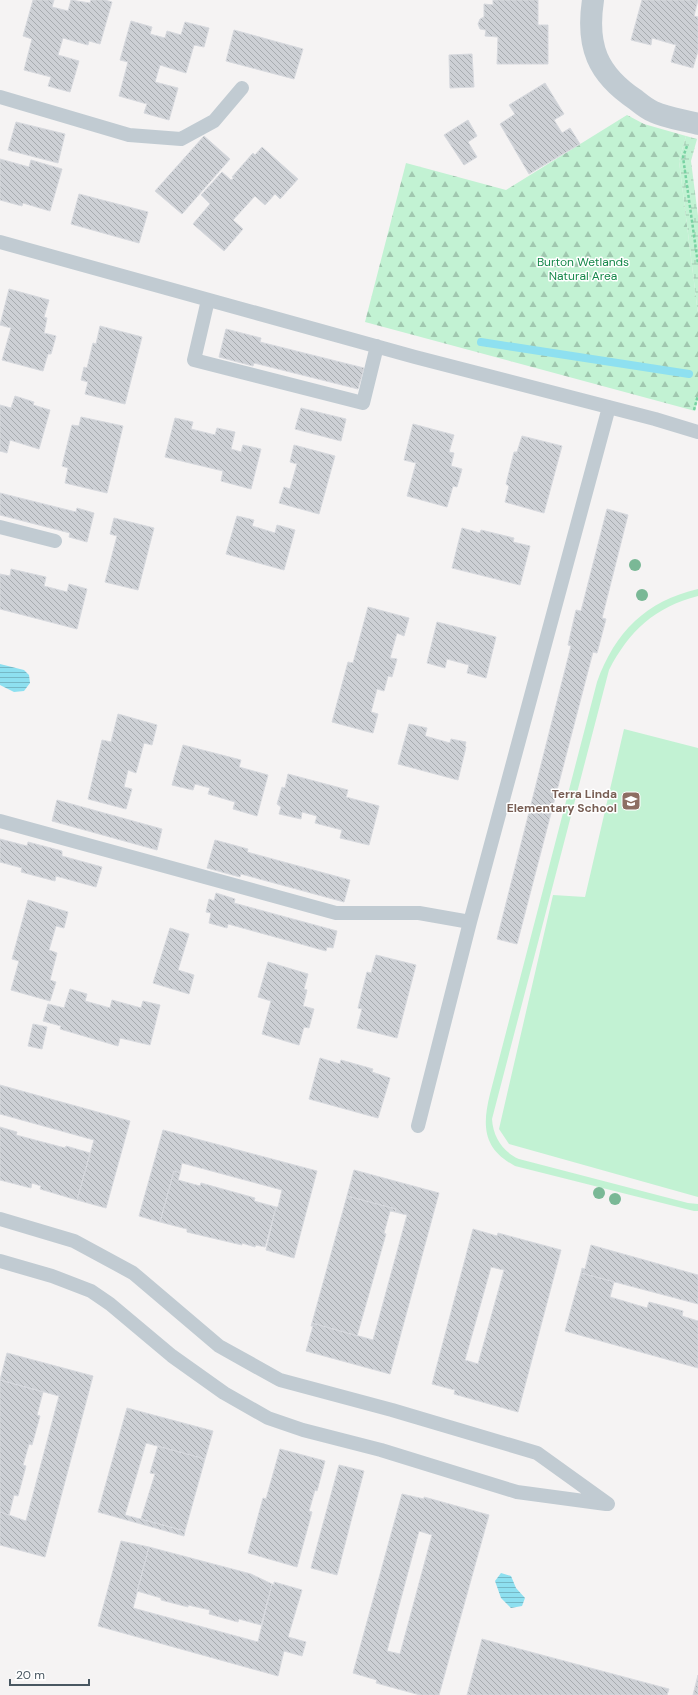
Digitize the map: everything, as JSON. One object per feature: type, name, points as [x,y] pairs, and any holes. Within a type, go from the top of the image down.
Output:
[{"type":"street","points":[[593,0],[591,36],[596,54],[607,75],[620,89],[654,112],[696,123]]},
{"type":"lane","points":[[0,97],[129,135],[181,139],[214,121],[242,88]]},
{"type":"lane","points":[[0,242],[208,300],[698,432]]},
{"type":"lane","points":[[208,300],[194,360],[363,403],[377,346]]},
{"type":"lane","points":[[418,1126],[470,922],[609,407]]},
{"type":"lane","points":[[0,527],[55,542]]},
{"type":"lane","points":[[0,821],[336,913],[419,913],[470,922]]},
{"type":"lane","points":[[0,1219],[74,1241],[133,1273],[219,1346],[280,1380],[392,1410],[537,1453],[608,1504],[517,1492],[381,1450],[268,1418],[224,1393],[172,1356],[110,1304],[91,1291],[52,1276],[0,1261]]},
{"type":"path","points":[[696,123],[684,157],[698,264]]},
{"type":"green space","name":"Burton Wetlands Natural Area","points":[[627,115],[644,124],[686,136],[679,161],[698,314],[698,398],[695,411],[365,322],[406,163],[506,190]]},
{"type":"green space","points":[[686,136],[697,139],[691,161],[698,216],[698,314],[679,161]]},
{"type":"green space","points":[[698,589],[698,596],[669,607],[645,622],[625,644],[609,670],[492,1119],[494,1132],[500,1143],[508,1152],[519,1159],[688,1203],[698,1204],[698,1211],[694,1211],[515,1166],[496,1152],[491,1144],[486,1126],[486,1116],[490,1094],[597,682],[604,664],[623,634],[635,621],[663,602],[679,594]]},
{"type":"green space","points":[[624,729],[698,748],[698,1197],[509,1144],[499,1129],[553,895],[585,897]]},
{"type":"water","points":[[0,664],[24,670],[29,675],[30,683],[24,691],[14,692],[0,685]]},
{"type":"water","points":[[501,1573],[511,1576],[516,1588],[525,1598],[522,1606],[511,1608],[501,1598],[495,1581]]},
{"type":"building","points":[[33,0],[54,0],[52,7],[68,11],[71,0],[90,3],[91,0],[105,0],[112,2],[100,44],[89,41],[88,45],[63,38],[58,55],[79,61],[70,92],[48,86],[51,77],[24,70],[32,39],[23,36]]},
{"type":"building","points":[[493,0],[538,0],[538,25],[548,25],[548,64],[497,64],[498,37],[485,36],[486,30],[480,29],[478,24],[480,19],[484,17],[484,4],[493,5]]},
{"type":"building","points":[[642,0],[698,0],[694,16],[698,17],[698,51],[693,68],[671,62],[676,45],[652,38],[651,45],[631,40]]},
{"type":"building","points":[[131,21],[152,27],[150,34],[165,38],[167,31],[181,35],[185,22],[209,28],[204,47],[194,45],[186,73],[160,65],[155,82],[178,88],[169,120],[144,113],[147,104],[119,96],[128,62],[120,60]]},
{"type":"building","points":[[234,30],[303,49],[294,79],[226,61]]},
{"type":"building","points":[[472,54],[474,87],[450,88],[449,55]]},
{"type":"building","points":[[545,83],[564,114],[554,120],[562,133],[570,128],[580,144],[529,174],[500,124],[515,114],[509,105]]},
{"type":"building","points":[[468,120],[477,136],[468,142],[477,157],[464,165],[444,135]]},
{"type":"building","points":[[16,122],[65,134],[58,163],[8,150]]},
{"type":"building","points":[[204,136],[230,159],[182,214],[155,191]]},
{"type":"building","points":[[262,147],[298,179],[280,199],[275,194],[265,205],[255,196],[233,220],[243,229],[224,251],[193,224],[210,204],[201,195],[222,172],[231,180],[234,178],[232,177],[253,153],[255,155]]},
{"type":"building","points":[[0,159],[29,167],[31,160],[62,169],[50,211],[23,203],[22,206],[0,200]]},
{"type":"building","points":[[79,194],[148,212],[139,243],[71,224]]},
{"type":"building","points":[[9,289],[49,300],[44,317],[47,318],[44,333],[56,336],[51,354],[48,354],[43,371],[2,360],[11,328],[0,325]]},
{"type":"building","points":[[100,326],[142,337],[125,404],[85,394],[88,382],[81,380],[84,367],[87,368],[93,343],[96,344]]},
{"type":"building","points":[[226,329],[261,338],[260,342],[364,368],[358,389],[254,363],[253,366],[219,357]]},
{"type":"building","points":[[15,396],[34,402],[33,405],[50,410],[39,449],[10,440],[7,453],[0,451],[0,405],[11,408]]},
{"type":"building","points":[[301,408],[346,419],[341,441],[295,429]]},
{"type":"building","points":[[81,417],[123,426],[107,493],[65,483],[68,468],[62,466],[72,425],[79,426]]},
{"type":"building","points":[[175,418],[193,422],[191,429],[215,435],[217,428],[235,432],[231,449],[241,452],[243,445],[261,449],[251,489],[221,481],[223,471],[165,457]]},
{"type":"building","points":[[413,424],[454,435],[449,452],[454,453],[451,466],[462,469],[457,487],[453,486],[447,507],[407,496],[416,463],[404,460]]},
{"type":"building","points":[[522,436],[562,446],[544,513],[505,502],[509,486],[506,484],[514,452],[517,452]]},
{"type":"building","points":[[294,445],[335,456],[319,514],[279,503],[284,487],[290,489],[297,464],[290,462]]},
{"type":"building","points":[[0,493],[76,512],[77,508],[94,513],[87,542],[69,537],[70,533],[0,515]]},
{"type":"building","points":[[607,509],[628,515],[602,618],[606,619],[597,653],[593,652],[517,944],[497,939],[571,646],[568,645],[576,610],[581,611]]},
{"type":"building","points":[[237,516],[254,520],[252,526],[275,533],[277,525],[295,530],[284,570],[226,554]]},
{"type":"building","points":[[114,518],[154,528],[138,590],[105,582],[117,536],[110,534]]},
{"type":"building","points":[[462,528],[480,533],[481,530],[514,538],[513,542],[530,546],[520,585],[452,568]]},
{"type":"building","points":[[11,569],[46,577],[44,586],[67,592],[69,584],[87,589],[77,629],[0,609],[0,574],[10,576]]},
{"type":"building","points":[[368,607],[409,618],[404,636],[397,633],[390,658],[397,659],[392,677],[388,676],[384,691],[377,689],[371,712],[378,714],[373,733],[332,722],[348,662],[353,663]]},
{"type":"building","points":[[437,622],[496,637],[486,678],[467,673],[469,665],[447,659],[445,668],[427,663]]},
{"type":"building","points":[[118,714],[157,725],[152,745],[144,743],[136,773],[128,770],[124,787],[132,789],[126,809],[88,799],[102,740],[111,742]]},
{"type":"building","points":[[409,724],[427,728],[425,736],[450,743],[451,739],[466,742],[458,780],[398,764]]},
{"type":"building","points":[[183,745],[241,760],[239,767],[268,775],[257,816],[233,809],[235,802],[208,794],[210,788],[195,784],[193,790],[172,785]]},
{"type":"building","points":[[288,774],[348,790],[346,797],[379,806],[369,845],[340,838],[342,830],[315,823],[317,816],[302,812],[301,819],[279,814],[281,807],[277,804],[282,787],[285,788]]},
{"type":"building","points":[[57,800],[162,829],[157,850],[52,821]]},
{"type":"building","points":[[0,839],[27,846],[28,842],[62,851],[62,856],[102,867],[96,887],[56,876],[55,881],[21,872],[22,868],[0,862]]},
{"type":"building","points":[[215,840],[248,849],[247,852],[350,880],[344,902],[241,874],[240,877],[207,868]]},
{"type":"building","points":[[216,893],[235,899],[234,903],[337,931],[333,948],[327,947],[326,951],[228,924],[227,928],[209,923],[211,913],[206,912],[209,899],[214,901]]},
{"type":"building","points":[[28,900],[68,912],[64,928],[56,926],[49,950],[57,953],[50,980],[56,982],[50,1001],[11,990],[19,961],[12,959]]},
{"type":"building","points":[[170,928],[189,934],[178,970],[194,975],[189,994],[153,983]]},
{"type":"building","points":[[376,955],[416,965],[397,1038],[357,1028],[362,1009],[358,1008],[367,972],[371,973]]},
{"type":"building","points":[[268,962],[308,974],[304,989],[307,990],[303,1006],[314,1009],[309,1028],[304,1027],[299,1045],[262,1034],[271,1001],[258,997]]},
{"type":"building","points":[[70,989],[87,994],[85,1001],[110,1008],[112,1000],[141,1008],[143,1001],[160,1005],[150,1045],[120,1038],[118,1046],[60,1029],[61,1026],[43,1021],[48,1004],[64,1008]]},
{"type":"building","points":[[33,1024],[47,1027],[42,1049],[28,1046]]},
{"type":"building","points":[[320,1058],[340,1064],[341,1060],[373,1069],[372,1072],[390,1078],[378,1118],[309,1099]]},
{"type":"building","points":[[0,1085],[130,1121],[106,1208],[77,1200],[94,1140],[0,1114]]},
{"type":"building","points":[[0,1127],[17,1132],[16,1135],[90,1153],[77,1200],[40,1189],[41,1186],[32,1183],[31,1188],[0,1180]]},
{"type":"building","points":[[163,1130],[317,1171],[294,1258],[266,1250],[276,1207],[278,1207],[282,1190],[182,1163],[180,1173],[174,1171],[160,1222],[139,1216]]},
{"type":"building","points":[[354,1170],[439,1193],[390,1374],[306,1351],[313,1326],[311,1326],[312,1323],[373,1340],[407,1215],[395,1212],[396,1209],[347,1196]]},
{"type":"building","points":[[174,1171],[180,1173],[178,1180],[200,1186],[201,1183],[255,1198],[254,1201],[276,1207],[265,1247],[256,1245],[255,1247],[242,1243],[242,1245],[187,1232],[187,1229],[160,1222]]},
{"type":"building","points":[[347,1196],[396,1209],[395,1212],[390,1211],[384,1233],[386,1234],[357,1336],[312,1323]]},
{"type":"building","points":[[473,1229],[497,1236],[498,1233],[561,1250],[518,1412],[454,1394],[455,1390],[432,1384]],"holes":[[[491,1267],[504,1270],[478,1364],[465,1360]]]},
{"type":"building","points":[[591,1245],[698,1275],[698,1304],[581,1273],[582,1268],[585,1269]]},
{"type":"building","points":[[581,1273],[614,1282],[610,1297],[647,1308],[649,1302],[683,1311],[682,1316],[698,1321],[698,1368],[565,1331]]},
{"type":"building","points":[[7,1353],[93,1376],[45,1557],[0,1545],[0,1512],[26,1521],[59,1396],[0,1380]]},
{"type":"building","points":[[0,1380],[43,1392],[37,1415],[40,1416],[32,1445],[29,1444],[23,1465],[26,1466],[18,1496],[14,1495],[9,1515],[0,1512]]},
{"type":"building","points":[[127,1408],[213,1431],[205,1459],[146,1443],[125,1515],[185,1531],[184,1536],[98,1512]]},
{"type":"building","points":[[158,1446],[205,1459],[185,1531],[141,1519],[155,1474],[150,1473]]},
{"type":"building","points":[[280,1449],[325,1461],[317,1491],[315,1490],[309,1511],[312,1512],[297,1567],[248,1553],[263,1498],[266,1499]]},
{"type":"building","points":[[339,1465],[364,1471],[337,1575],[311,1568]]},
{"type":"building","points":[[402,1494],[424,1499],[424,1497],[489,1515],[439,1695],[420,1695],[376,1683],[377,1680],[353,1673]],"holes":[[[419,1531],[432,1535],[400,1654],[387,1651]]]},
{"type":"building","points":[[121,1541],[149,1547],[133,1608],[258,1642],[272,1584],[274,1585],[274,1582],[302,1590],[288,1637],[306,1642],[302,1656],[284,1651],[278,1676],[98,1626]]},
{"type":"building","points":[[149,1547],[251,1574],[272,1584],[261,1625],[239,1619],[238,1622],[209,1614],[210,1610],[188,1605],[188,1607],[161,1600],[161,1598],[137,1591]]},
{"type":"building","points":[[482,1639],[669,1689],[667,1695],[467,1695]]},
{"type":"building","points":[[698,1675],[698,1695],[693,1695]]},
{"type":"waterway","points":[[481,342],[689,374]]},
{"type":"place","name":"Terra Linda Elementary School","points":[[631,801]]}]
